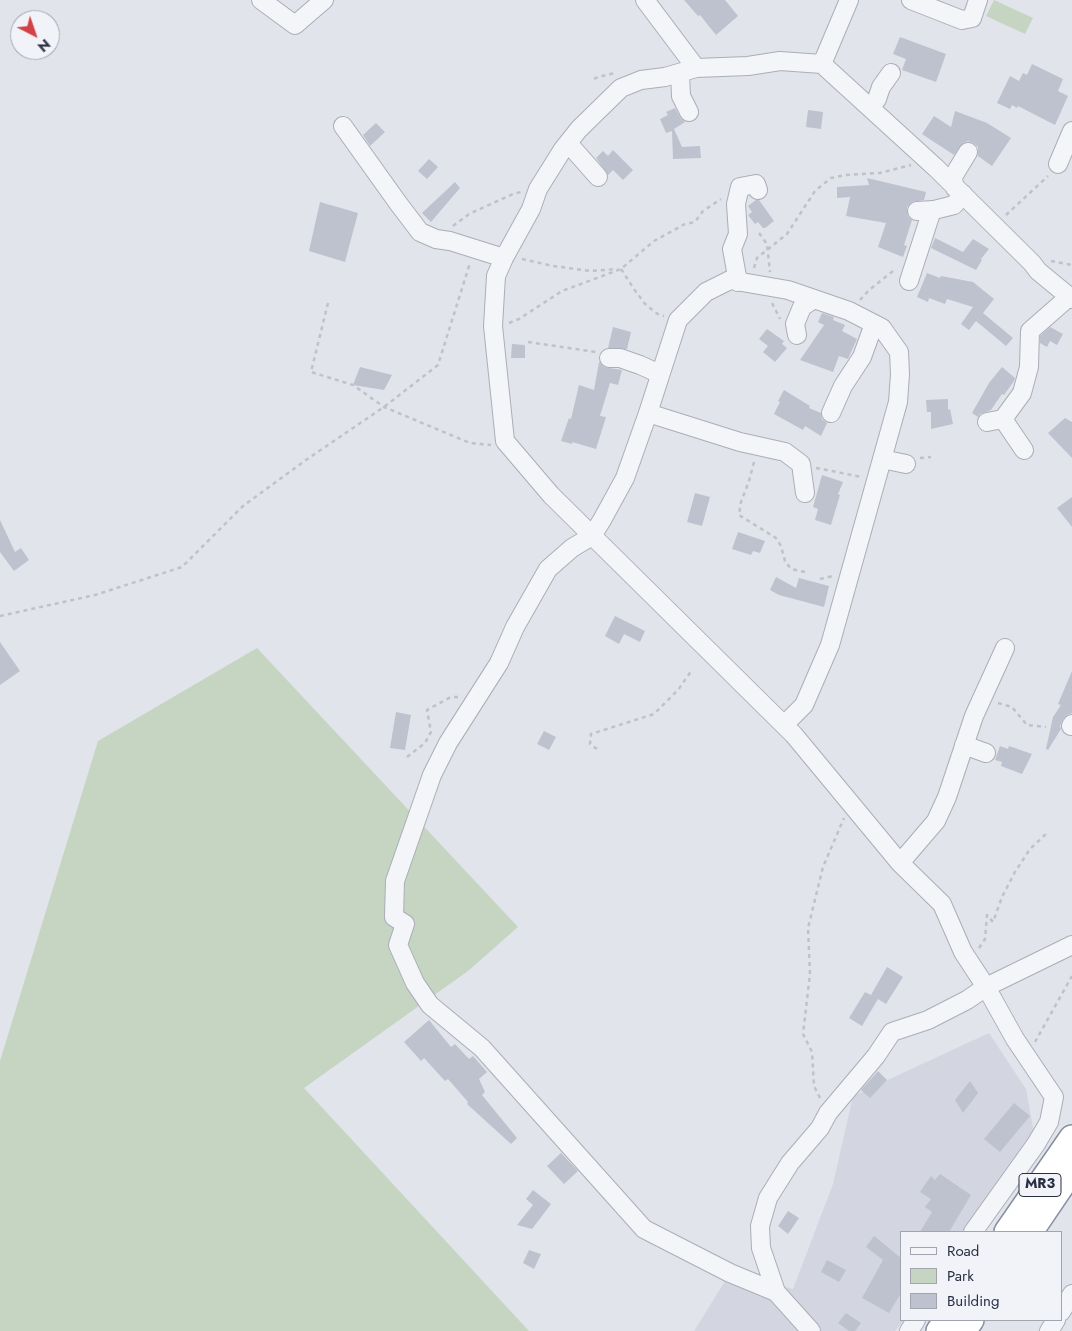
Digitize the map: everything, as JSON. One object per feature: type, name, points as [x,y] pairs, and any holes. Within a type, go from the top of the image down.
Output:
[{"type":"highway","name":"MR3","points":[[1008,1231],[1072,1138]]},
{"type":"highway","name":"MR3","points":[[1031,1231],[1072,1170]]},
{"type":"street","points":[[261,0],[295,25],[324,0]]},
{"type":"street","points":[[645,0],[688,71],[681,96],[689,112]]},
{"type":"street","points":[[822,64],[849,0]]},
{"type":"street","points":[[911,0],[962,20],[972,18],[978,0]]},
{"type":"street","points":[[974,1231],[1036,1144],[1049,1122],[1054,1097],[963,952],[942,904],[900,863],[784,725],[551,495],[505,441],[493,326],[496,276],[530,209],[538,188],[579,129],[621,88],[640,80],[665,77],[688,71],[748,66],[780,61],[822,64],[929,161],[1038,271],[1071,298],[1030,331],[1029,367],[1022,393],[995,420],[1024,450]]},
{"type":"street","points":[[870,108],[891,73]]},
{"type":"street","points":[[344,126],[420,232],[436,239],[450,241],[475,250],[506,254]]},
{"type":"street","points":[[1058,164],[1072,131]]},
{"type":"street","points":[[568,143],[598,177]]},
{"type":"street","points":[[911,276],[931,231],[925,210],[954,205],[959,191],[953,179],[954,175],[968,152]]},
{"type":"street","points":[[744,283],[732,248],[738,234],[736,204],[740,187],[756,184],[758,190]]},
{"type":"street","points":[[776,1292],[730,1273],[644,1229],[482,1048],[430,1005],[414,983],[398,945],[405,924],[394,917],[395,881],[432,775],[448,743],[499,663],[515,627],[548,569],[572,548],[592,536],[625,478],[678,320],[706,292],[730,280],[788,290],[882,328],[899,352],[898,402],[830,646],[804,705],[784,725]]},
{"type":"street","points":[[798,335],[795,324],[802,307],[814,300]]},
{"type":"street","points":[[831,413],[844,386],[862,357],[861,321]]},
{"type":"street","points":[[612,358],[640,365],[660,374]]},
{"type":"street","points":[[648,413],[785,452],[801,464],[806,493]]},
{"type":"street","points":[[882,459],[906,464]]},
{"type":"street","points":[[900,863],[936,821],[948,797],[974,716],[1005,648]]},
{"type":"street","points":[[964,745],[986,752]]},
{"type":"street","points":[[811,1331],[776,1292],[762,1248],[760,1226],[768,1198],[790,1164],[820,1128],[828,1113],[876,1056],[892,1032],[928,1020],[967,1000],[986,987],[1072,945]]},
{"type":"street","points":[[1062,1310],[1072,1294]]},
{"type":"path","points":[[744,283],[757,258],[787,234],[815,191],[831,178],[880,172],[929,161]]},
{"type":"path","points":[[996,228],[1007,213],[1052,172],[1058,164]]},
{"type":"path","points":[[436,239],[469,214],[512,194],[538,188]]},
{"type":"path","points":[[493,326],[504,325],[519,319],[562,292],[620,268],[654,241],[685,224],[695,222],[703,211],[724,197],[739,193]]},
{"type":"path","points":[[759,233],[768,249],[772,304],[783,323]]},
{"type":"path","points":[[0,616],[95,595],[182,567],[242,506],[384,407],[438,365],[475,250]]},
{"type":"path","points":[[506,254],[552,266],[591,271],[620,268]]},
{"type":"path","points":[[620,268],[646,305],[659,315],[678,320]]},
{"type":"path","points":[[861,321],[862,296],[893,271],[911,276]]},
{"type":"path","points":[[328,303],[311,372],[353,385],[384,407],[470,443],[511,447]]},
{"type":"path","points":[[528,342],[591,351],[612,358]]},
{"type":"path","points":[[755,445],[754,461],[741,502],[739,515],[776,538],[781,546],[785,562],[791,569],[805,572]]},
{"type":"path","points":[[802,466],[876,480]]},
{"type":"path","points":[[597,749],[590,744],[591,734],[654,714],[678,690],[692,670]]},
{"type":"path","points":[[406,757],[425,743],[431,732],[427,710],[451,697],[477,696]]},
{"type":"path","points":[[982,699],[1012,706],[1027,725],[1046,727]]},
{"type":"path","points":[[828,1113],[814,1086],[812,1052],[803,1034],[810,974],[808,928],[823,867],[851,804]]},
{"type":"path","points":[[969,961],[985,939],[986,915],[994,922],[1002,898],[1015,872],[1030,849],[1048,832]]},
{"type":"path","points":[[1028,1057],[1042,1027],[1072,976]]},
{"type":"shaded area","points":[[989,1033],[1026,1089],[1036,1144],[974,1231],[900,1231],[900,1321],[903,1321],[895,1331],[694,1331],[730,1273],[793,1289],[833,1184],[853,1096]]},
{"type":"green space","points":[[994,0],[1033,18],[1025,34],[986,16]]},
{"type":"green space","points":[[257,648],[518,927],[468,971],[304,1088],[529,1331],[0,1331],[0,1061],[98,741]]},
{"type":"building","points":[[684,0],[725,0],[738,16],[716,35],[700,15],[698,16]]},
{"type":"building","points":[[900,37],[946,54],[936,82],[902,70],[906,59],[893,54]]},
{"type":"building","points":[[1032,64],[1063,79],[1058,91],[1068,96],[1055,125],[1018,106],[1017,108],[1012,105],[1010,109],[997,103],[1010,76],[1019,81],[1023,73],[1027,75]]},
{"type":"building","points":[[675,108],[685,122],[674,129],[682,147],[700,146],[701,158],[673,159],[672,131],[666,133],[660,119],[668,115],[666,112]]},
{"type":"building","points":[[808,110],[823,112],[821,129],[806,127]]},
{"type":"building","points":[[955,111],[987,123],[1011,138],[992,166],[978,156],[978,147],[973,143],[968,141],[963,143],[954,155],[922,134],[934,116],[951,127]]},
{"type":"building","points":[[376,123],[385,132],[370,146],[363,135]]},
{"type":"building","points":[[613,150],[633,170],[623,180],[613,170],[608,175],[596,158],[603,151],[608,156]]},
{"type":"building","points":[[429,159],[438,167],[427,179],[418,171]]},
{"type":"building","points":[[867,178],[926,192],[924,200],[912,202],[907,207],[908,216],[912,220],[904,245],[907,246],[903,257],[878,247],[886,223],[846,216],[850,197],[837,198],[837,187],[869,185]]},
{"type":"building","points":[[455,182],[460,188],[431,222],[422,213]]},
{"type":"building","points":[[759,200],[774,221],[765,228],[758,222],[755,224],[748,215],[752,212],[748,206]]},
{"type":"building","points":[[320,202],[358,213],[345,262],[309,251]]},
{"type":"building","points":[[935,238],[963,252],[973,239],[989,249],[981,259],[976,270],[931,248]]},
{"type":"building","points":[[927,273],[940,278],[941,276],[973,282],[994,299],[983,313],[1013,338],[1006,346],[976,321],[969,330],[961,324],[973,307],[947,299],[945,304],[929,298],[928,302],[917,297]]},
{"type":"building","points":[[822,313],[834,317],[833,320],[845,325],[842,331],[857,339],[848,359],[839,356],[833,372],[800,360],[824,325],[818,322]]},
{"type":"building","points":[[613,327],[631,332],[627,349],[608,348]]},
{"type":"building","points":[[1050,327],[1063,334],[1057,345],[1050,341],[1047,347],[1040,343],[1040,336]]},
{"type":"building","points":[[767,329],[784,341],[782,344],[787,348],[775,362],[763,352],[768,346],[759,339]]},
{"type":"building","points":[[512,344],[525,345],[525,358],[511,358]]},
{"type":"building","points":[[599,362],[604,367],[622,370],[618,385],[610,383],[600,416],[606,417],[596,449],[561,441],[569,418],[571,419],[579,385],[594,390]]},
{"type":"building","points":[[360,367],[392,375],[384,390],[353,385]]},
{"type":"building","points":[[1002,367],[1015,378],[1014,381],[991,410],[980,414],[978,417],[972,413],[989,383]]},
{"type":"building","points":[[784,390],[810,406],[809,408],[821,413],[822,419],[827,423],[821,436],[805,426],[803,430],[774,414]]},
{"type":"building","points":[[948,399],[948,410],[950,409],[953,424],[931,429],[931,412],[927,412],[926,400]]},
{"type":"building","points":[[1065,418],[1072,422],[1072,458],[1048,433]]},
{"type":"building","points":[[822,475],[843,482],[838,494],[840,495],[831,525],[815,520],[818,509],[813,507]]},
{"type":"building","points":[[695,493],[710,497],[702,526],[687,522]]},
{"type":"building","points":[[1072,497],[1072,527],[1057,508]]},
{"type":"building","points":[[0,520],[15,552],[21,548],[29,560],[14,571],[0,552]]},
{"type":"building","points":[[738,532],[765,541],[760,553],[753,551],[751,555],[732,549]]},
{"type":"building","points":[[776,577],[796,588],[799,578],[829,586],[824,607],[779,595],[770,590]]},
{"type":"building","points":[[615,616],[645,631],[640,642],[624,634],[619,644],[605,636]]},
{"type":"building","points":[[0,642],[20,671],[0,685]]},
{"type":"building","points":[[1072,671],[1072,713],[1063,719],[1060,726],[1061,729],[1048,750],[1046,749],[1053,717],[1061,705],[1058,704]]},
{"type":"building","points":[[396,712],[411,715],[405,750],[390,748]]},
{"type":"building","points":[[544,731],[556,737],[549,750],[537,744]]},
{"type":"building","points":[[1000,746],[1008,749],[1009,746],[1032,754],[1022,774],[1001,766],[1002,762],[995,760]]},
{"type":"building","points":[[887,967],[903,977],[886,1004],[878,999],[862,1026],[849,1018],[865,992],[871,995]]},
{"type":"building","points":[[429,1020],[451,1047],[455,1044],[469,1059],[473,1056],[487,1072],[479,1079],[485,1092],[482,1095],[517,1138],[511,1144],[467,1104],[468,1102],[448,1079],[445,1081],[424,1058],[421,1061],[404,1042]]},
{"type":"building","points":[[878,1071],[887,1080],[870,1098],[861,1090]]},
{"type":"building","points":[[970,1081],[978,1093],[963,1113],[955,1100]]},
{"type":"building","points":[[1014,1103],[1030,1116],[1000,1152],[984,1139]]},
{"type":"building","points":[[561,1153],[578,1171],[564,1184],[547,1166]]},
{"type":"building","points":[[940,1174],[971,1195],[950,1231],[921,1231],[932,1212],[925,1207],[931,1199],[920,1192],[931,1176],[935,1180]]},
{"type":"building","points":[[533,1190],[551,1204],[532,1229],[517,1225],[533,1205],[526,1199]]},
{"type":"building","points":[[788,1211],[799,1218],[788,1234],[778,1226]]},
{"type":"building","points":[[874,1236],[900,1257],[900,1295],[889,1313],[862,1298],[883,1260],[866,1247]]},
{"type":"building","points":[[529,1250],[541,1254],[534,1269],[523,1263]]},
{"type":"building","points":[[827,1260],[846,1270],[839,1282],[821,1272]]},
{"type":"building","points":[[846,1313],[861,1323],[855,1331],[849,1331],[838,1323]]}]
